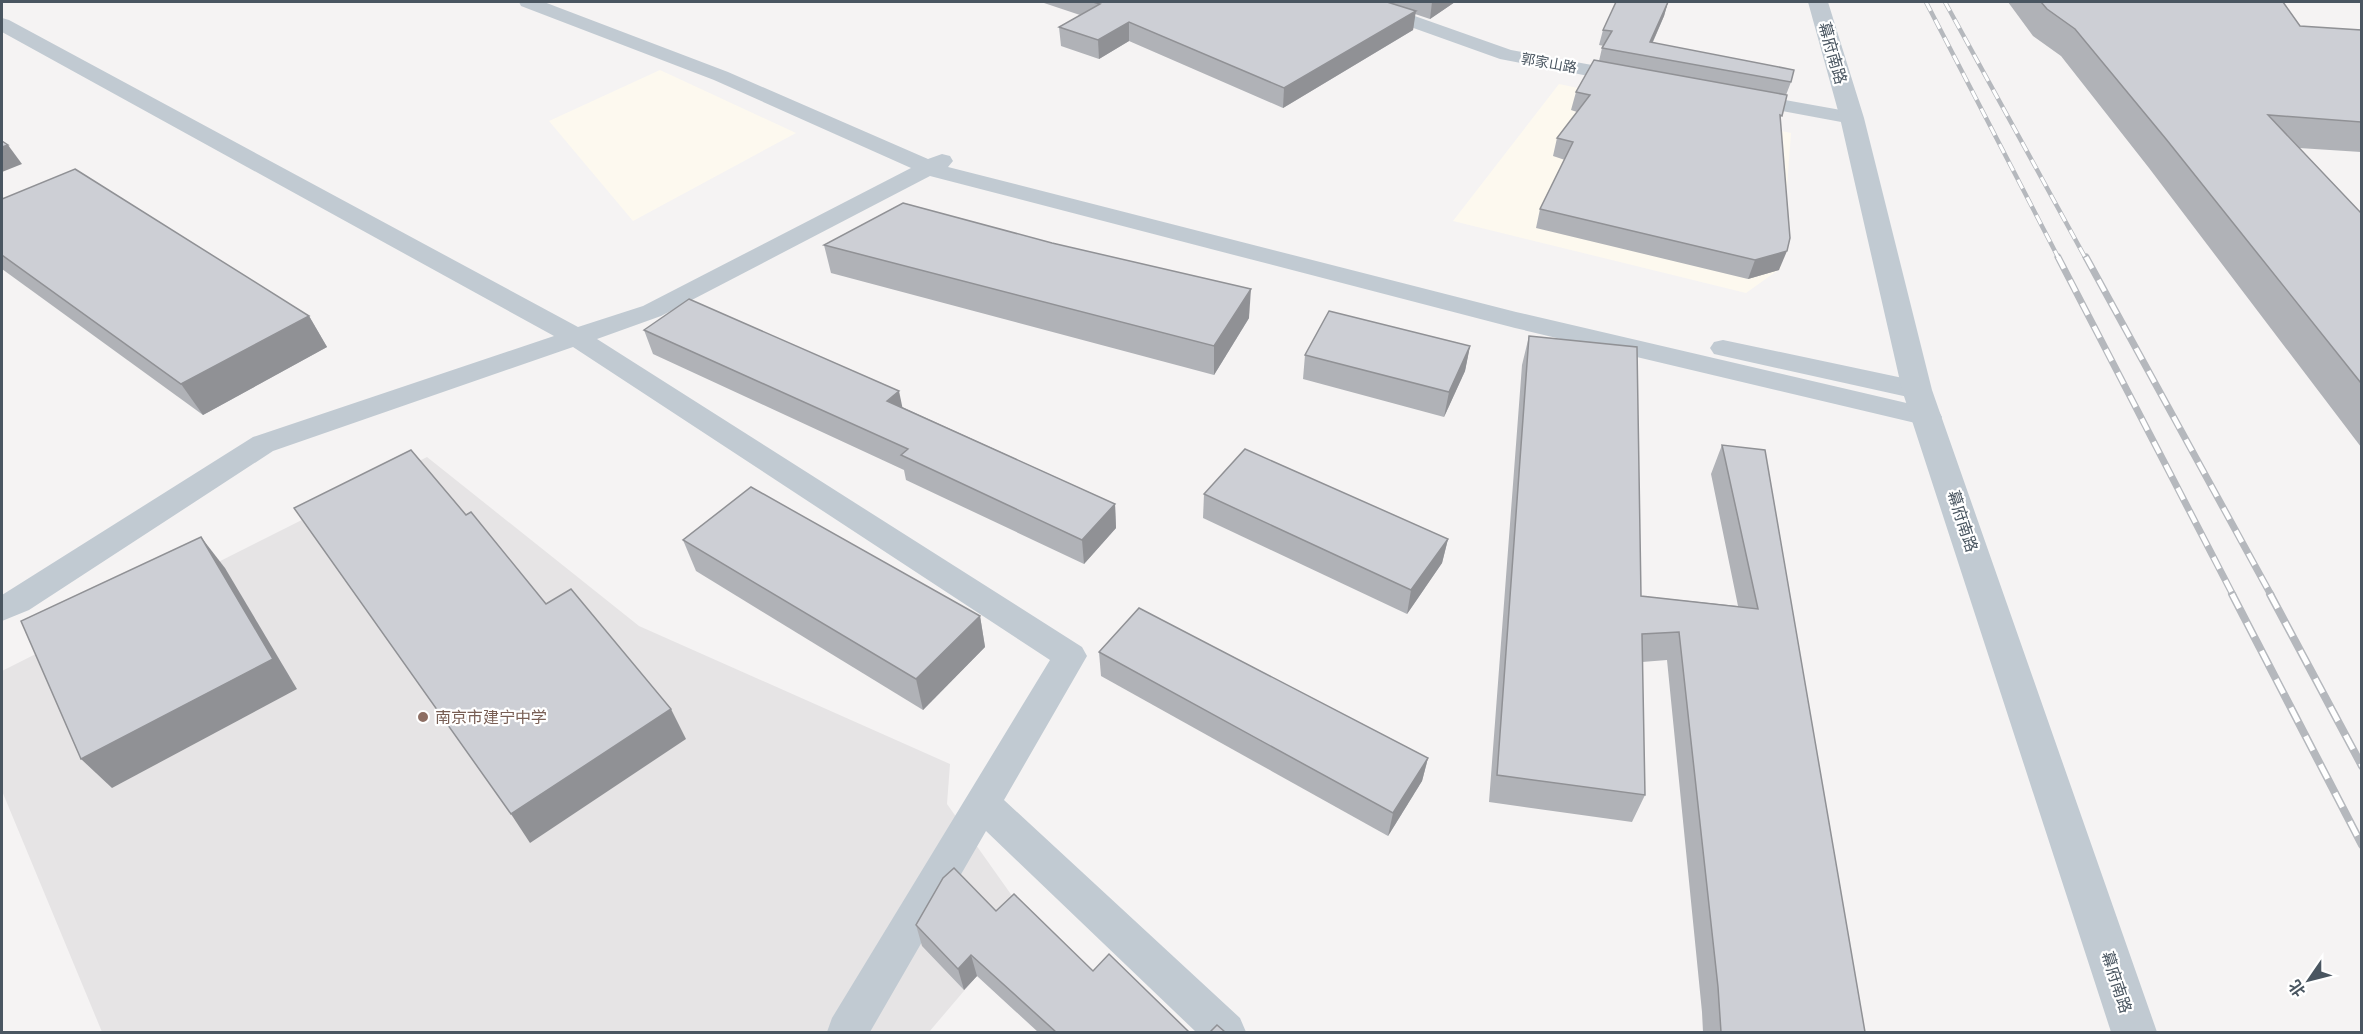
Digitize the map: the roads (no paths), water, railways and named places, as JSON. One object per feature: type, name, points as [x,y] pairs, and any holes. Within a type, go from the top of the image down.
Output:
[{"type":"street","points":[[528,2],[721,76],[934,170],[1515,320],[1922,403]]},
{"type":"street","points":[[575,2],[743,65],[951,157],[1400,279],[1922,403]]},
{"type":"street","name":"郭家山路","points":[[1359,2],[1506,55],[1644,80]]},
{"type":"street","name":"幕府南路","points":[[1818,2],[1852,118],[1922,403],[2134,1032]]},
{"type":"street","points":[[2,24],[576,337],[1070,656],[847,1032]]},
{"type":"street","points":[[1725,95],[1852,118]]},
{"type":"street","points":[[2,609],[263,444],[652,310],[951,157]]},
{"type":"street","points":[[982,803],[1225,1032]]},
{"type":"railway","points":[[1926,2],[2059,259]]},
{"type":"railway","points":[[1945,2],[2086,259]]},
{"type":"railway","points":[[2058,257],[2233,595]]},
{"type":"railway","points":[[2086,257],[2271,595]]},
{"type":"railway","points":[[2232,594],[2362,845]]},
{"type":"railway","points":[[2270,594],[2362,766]]},
{"type":"place","name":"南京市建宁中学","points":[[423,717]]}]
